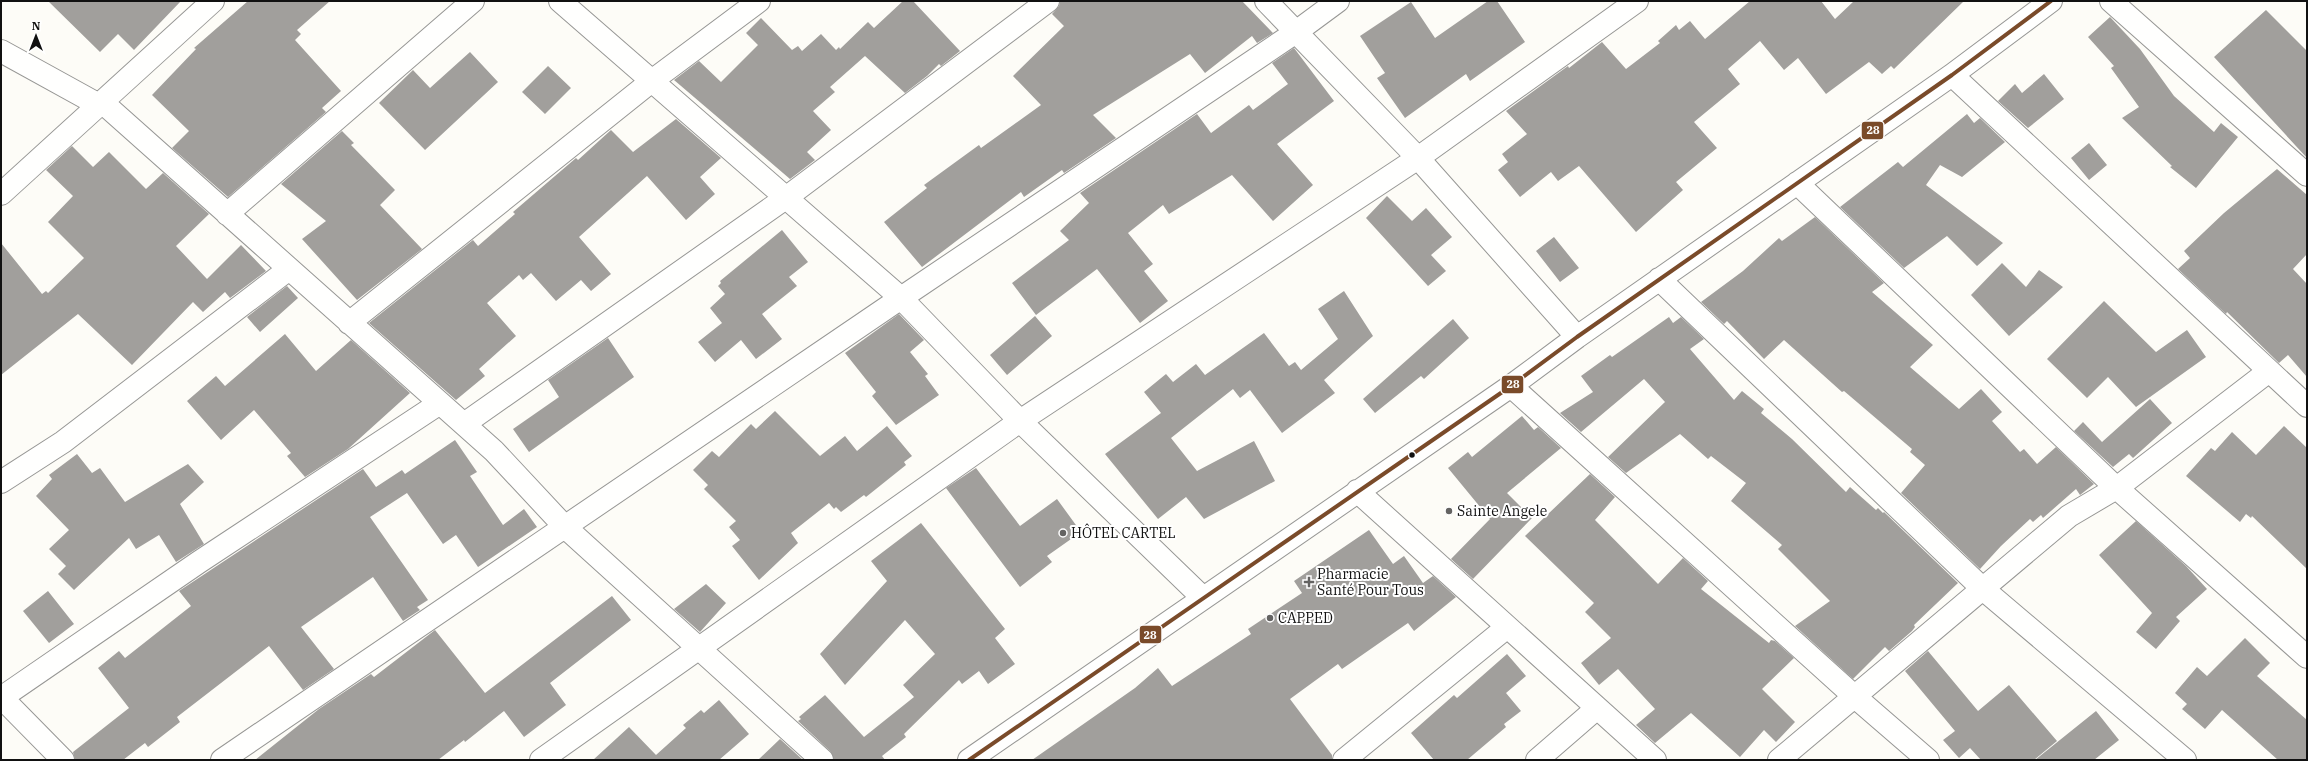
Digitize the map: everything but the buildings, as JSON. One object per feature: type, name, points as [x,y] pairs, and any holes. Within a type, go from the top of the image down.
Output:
[{"type":"street","points":[[1,194],[213,1]]},
{"type":"street","points":[[227,214],[473,1]]},
{"type":"street","points":[[560,1],[787,197],[900,298],[1020,421],[1202,597]]},
{"type":"street","points":[[349,322],[653,80],[759,1]]},
{"type":"street","points":[[464,424],[787,197],[1048,1]]},
{"type":"street","points":[[1266,1],[1418,158],[1577,337]]},
{"type":"street","points":[[222,760],[900,298],[1296,32],[1338,1]]},
{"type":"street","points":[[541,760],[1020,421],[1418,158],[1636,1]]},
{"type":"street","points":[[968,760],[1202,597],[1511,386],[1659,279],[1952,75],[2052,1]]},
{"type":"street","points":[[2111,1],[2307,175]]},
{"type":"street","points":[[1,51],[100,103],[494,451],[565,527],[822,760]]},
{"type":"street","points":[[1952,75],[2307,406]]},
{"type":"street","points":[[1797,183],[2118,487],[2307,657]]},
{"type":"street","points":[[1,482],[63,442],[289,269]]},
{"type":"street","points":[[1659,279],[1983,588],[2185,760]]},
{"type":"street","points":[[1779,760],[2069,516],[2118,487],[2269,371]]},
{"type":"street","points":[[1511,386],[1854,696],[1928,760]]},
{"type":"street","points":[[63,760],[1,698],[212,553],[440,403]]},
{"type":"street","points":[[1357,491],[1506,628],[1655,760]]},
{"type":"street","points":[[1344,760],[1506,628]]},
{"type":"street","points":[[1537,760],[1596,709]]},
{"type":"transit line","name":"28","points":[[969,760],[1511,386],[1577,337],[1952,75],[2051,1]]},
{"type":"place","name":"Sainte Angele","points":[[1449,511]]},
{"type":"place","name":"HÔTEL CARTEL","points":[[1063,533]]},
{"type":"place","name":"Pharmacie Santé Pour Tous","points":[[1309,582]]},
{"type":"place","name":"CAPPED","points":[[1270,618]]}]
